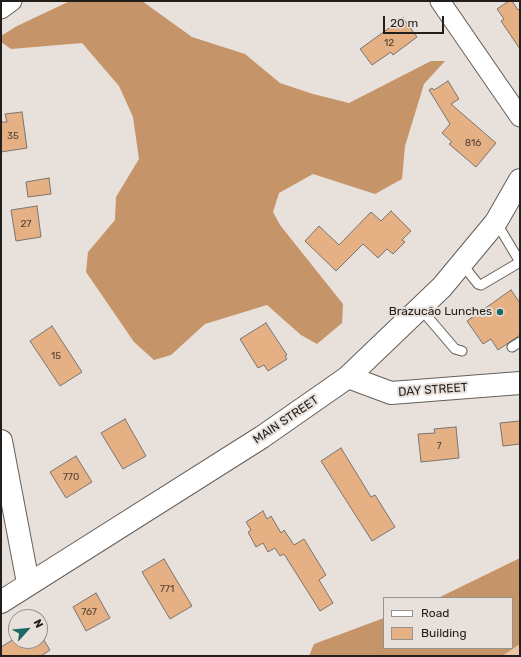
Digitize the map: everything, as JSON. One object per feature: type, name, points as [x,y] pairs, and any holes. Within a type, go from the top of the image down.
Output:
[{"type":"main road","name":"MAIN STREET","points":[[1,602],[28,583],[262,437],[348,377],[420,308],[462,264],[496,222],[520,180]]},
{"type":"main road","name":"DAY STREET","points":[[348,377],[391,393],[520,383]]},
{"type":"main road","points":[[1,441],[28,583]]},
{"type":"street","points":[[1,9],[12,1]]},
{"type":"street","points":[[440,1],[520,117]]},
{"type":"lane","points":[[462,264],[478,284],[481,285],[520,262],[496,222]]},
{"type":"lane","points":[[420,308],[455,348],[462,351]]},
{"type":"shaded area","points":[[70,1],[142,1],[192,37],[245,54],[280,83],[313,94],[349,103],[431,61],[445,61],[424,84],[405,146],[402,179],[375,194],[313,174],[279,193],[273,212],[280,225],[343,304],[342,323],[317,344],[301,335],[267,305],[205,324],[171,355],[154,360],[134,342],[86,272],[88,252],[115,220],[116,197],[139,159],[133,117],[119,86],[82,43],[11,49],[1,42],[1,36],[17,26]]},
{"type":"shaded area","points":[[520,558],[520,644],[513,649],[513,597],[440,597]]},
{"type":"shaded area","points":[[383,618],[383,649],[512,649],[502,656],[309,656],[314,644]]},
{"type":"shaded area","points":[[520,644],[520,656],[502,656],[513,649]]},
{"type":"building","points":[[509,1],[512,1],[518,10],[520,9],[520,49],[501,21],[504,19],[497,9]]},
{"type":"building","points":[[403,18],[417,37],[393,55],[391,52],[372,65],[360,49]]},
{"type":"building","points":[[448,81],[459,99],[451,104],[496,143],[476,167],[449,144],[452,142],[442,133],[450,124],[429,90],[432,88],[434,90]]},
{"type":"building","points":[[22,112],[27,148],[1,152],[1,122],[7,122],[5,114]]},
{"type":"building","points":[[49,178],[51,194],[28,197],[26,182]]},
{"type":"building","points":[[37,206],[41,237],[16,241],[11,210]]},
{"type":"building","points":[[391,211],[411,231],[402,240],[405,242],[393,254],[387,249],[378,258],[363,244],[336,271],[305,241],[319,226],[339,245],[371,212],[381,221]]},
{"type":"building","name":"Brazucăo Lunches","points":[[511,290],[520,303],[520,335],[498,350],[491,339],[483,344],[467,321]]},
{"type":"building","points":[[266,323],[287,355],[285,356],[287,359],[268,371],[264,365],[258,368],[240,339]]},
{"type":"building","points":[[52,326],[82,372],[60,386],[30,341]]},
{"type":"building","points":[[125,419],[146,456],[123,469],[101,433]]},
{"type":"building","points":[[520,421],[520,444],[503,446],[500,423]]},
{"type":"building","points":[[456,427],[459,458],[421,462],[418,434],[435,433],[434,429]]},
{"type":"building","points":[[341,448],[371,497],[375,495],[395,527],[372,541],[321,461]]},
{"type":"building","points":[[76,456],[92,482],[66,498],[50,472]]},
{"type":"building","points":[[263,511],[267,519],[271,516],[281,533],[284,530],[294,545],[304,539],[326,575],[319,580],[333,603],[320,611],[284,554],[280,556],[275,548],[268,552],[263,543],[256,547],[248,532],[251,530],[246,522]]},
{"type":"building","points":[[164,559],[192,606],[170,619],[142,572]]},
{"type":"building","points":[[96,593],[110,618],[86,631],[73,607]]},
{"type":"building","points":[[8,643],[8,649],[48,649],[48,647],[50,650],[41,656],[1,656],[1,647]]},
{"type":"place","name":"Brazucăo Lunches","points":[[500,312]]}]
